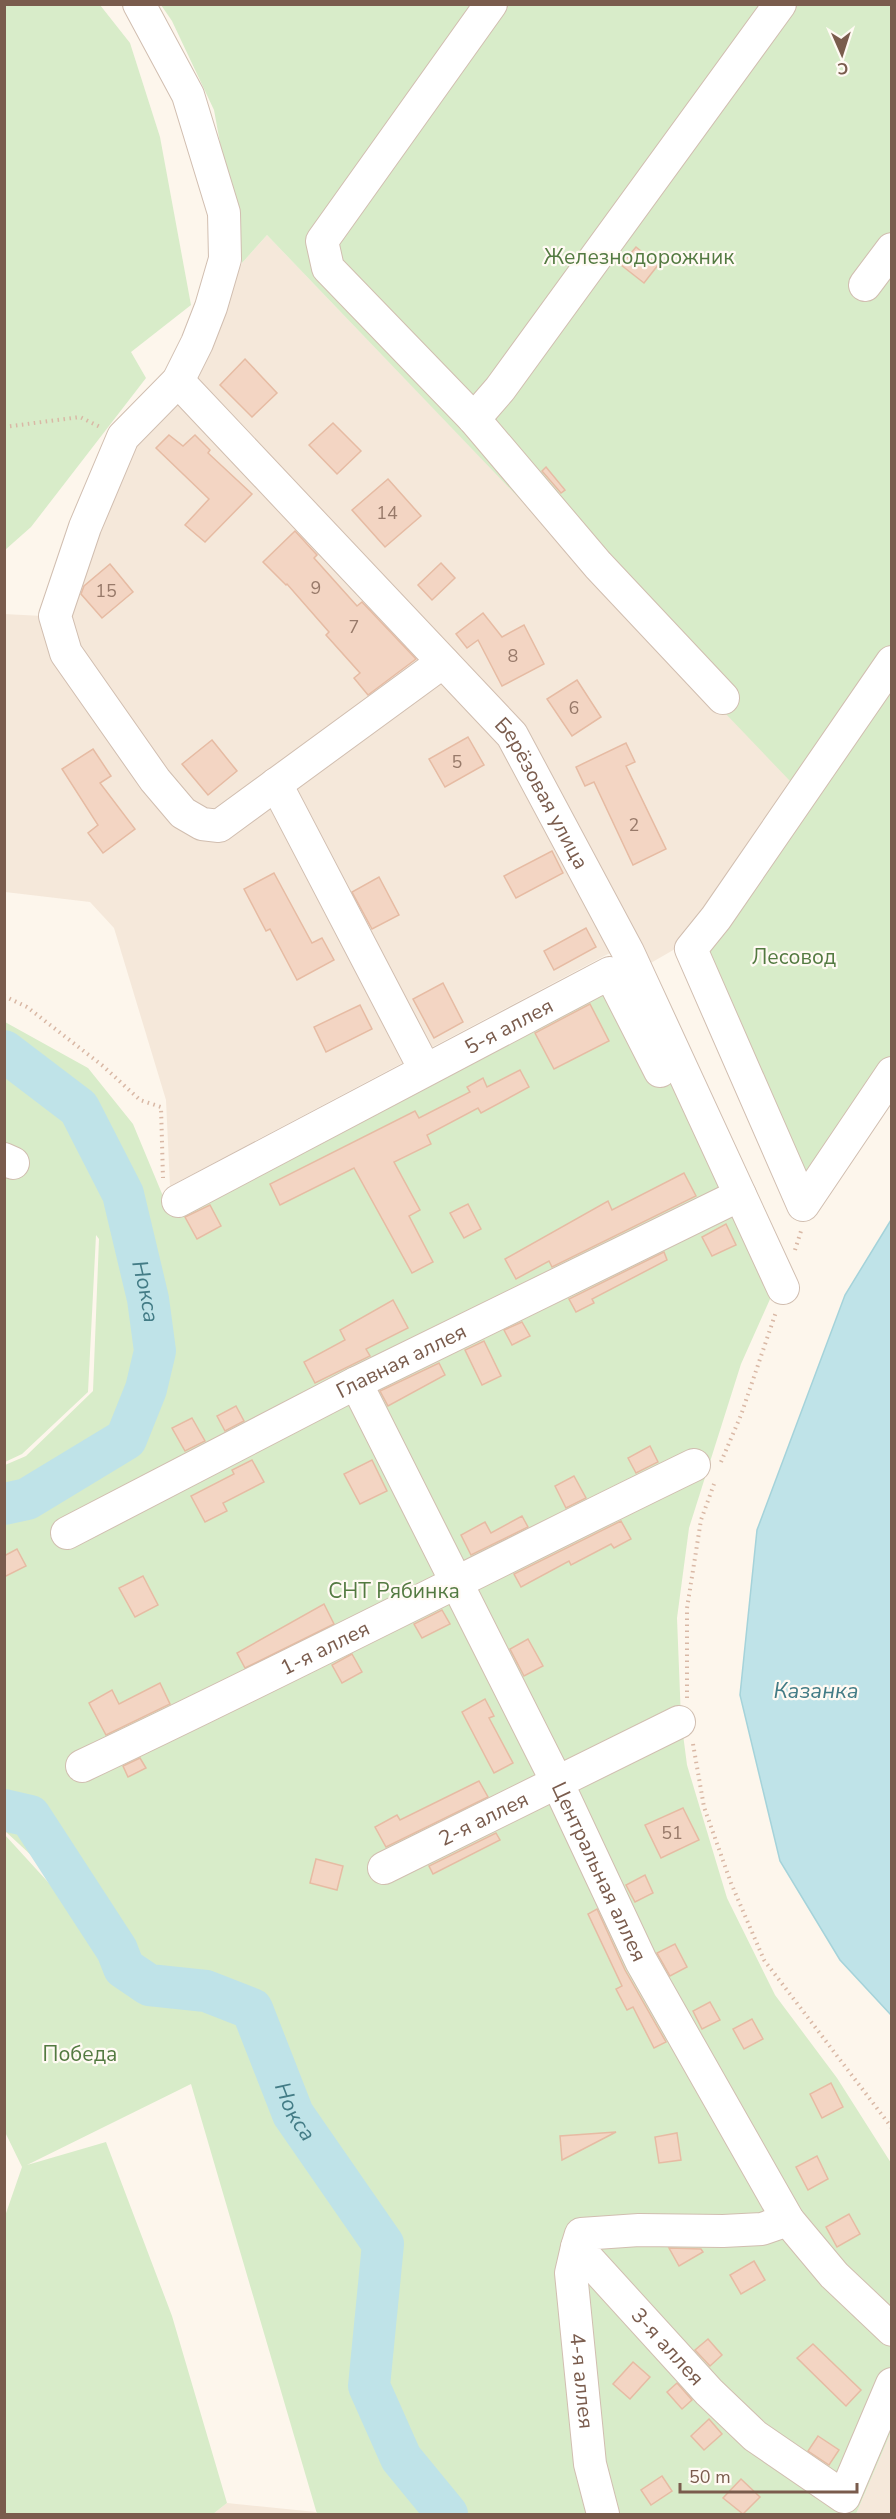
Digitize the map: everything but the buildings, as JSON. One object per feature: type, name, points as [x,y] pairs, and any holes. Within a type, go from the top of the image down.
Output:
[{"type":"street","points":[[139,4],[188,95],[224,213],[225,259],[197,343],[178,381],[123,437],[85,527],[55,616],[66,652],[155,780],[183,813],[202,824],[219,826],[443,662]]},
{"type":"street","points":[[491,4],[322,241],[328,268],[474,419],[598,565],[723,698]]},
{"type":"street","points":[[474,419],[500,389],[780,4]]},
{"type":"street","points":[[865,285],[891,249]]},
{"type":"street","name":"Берёзовая улица","points":[[178,381],[512,735],[628,952],[734,1199],[783,1288]]},
{"type":"street","points":[[891,662],[716,918],[691,949],[803,1205],[891,1073]]},
{"type":"street","points":[[276,784],[420,1060]]},
{"type":"street","name":"5-я аллея","points":[[171,1191],[610,973],[734,1199]]},
{"type":"street","name":"Главная аллея","points":[[67,1533],[356,1383],[734,1199]]},
{"type":"street","name":"Центральная аллея","points":[[356,1383],[558,1784],[641,1961],[788,2220],[834,2275],[891,2330]]},
{"type":"street","name":"1-я аллея","points":[[82,1766],[191,1714],[455,1581],[710,1469]]},
{"type":"street","name":"2-я аллея","points":[[384,1868],[686,1724]]},
{"type":"street","points":[[577,2247],[581,2234],[639,2230],[762,2229],[788,2220]]},
{"type":"street","name":"3-я аллея","points":[[577,2247],[709,2392],[755,2436],[840,2506],[891,2384]]},
{"type":"street","name":"4-я аллея","points":[[577,2247],[571,2273],[588,2452],[603,2514]]},
{"type":"path","points":[[4,427],[80,417],[123,437]]},
{"type":"path","points":[[4,996],[27,1007],[103,1066],[140,1100],[161,1107],[171,1191]]},
{"type":"path","points":[[783,1288],[741,1415],[710,1469],[687,1608],[686,1724],[704,1807],[731,1883],[764,1960],[891,2128]]},
{"type":"shaded area","points":[[267,235],[791,781],[682,945],[649,964],[625,945],[170,1186],[166,1100],[114,928],[90,902],[5,892],[4,614],[62,617],[128,442],[200,363],[242,263]]},
{"type":"shaded area","points":[[891,2432],[891,2514],[856,2514]]},
{"type":"shaded area","points":[[227,2503],[316,2512],[317,2514],[213,2514]]},
{"type":"green space","points":[[5,4],[100,5],[130,43],[160,137],[191,305],[131,352],[146,378],[31,527],[5,550]]},
{"type":"green space","name":"Железнодорожник","points":[[161,5],[891,5],[891,1084],[803,1219],[682,945],[790,781],[267,235],[242,263],[214,110],[172,21]]},
{"type":"green space","name":"СНТ Рябинка","points":[[611,966],[733,1200],[775,1288],[741,1364],[689,1528],[677,1618],[681,1719],[687,1765],[727,1898],[775,1995],[837,2078],[891,2163],[891,2432],[856,2514],[317,2514],[191,2084],[27,2165],[106,2142],[172,2316],[227,2503],[213,2514],[5,2514],[4,2219],[22,2167],[5,2132],[5,1835],[58,1893],[137,2001],[60,1882],[5,1831],[5,1465],[26,1456],[93,1391],[99,1239],[96,1235],[88,1392],[22,1454],[5,1462],[5,1022],[88,1068],[133,1124],[165,1201]]},
{"type":"water","name":"Казанка","points":[[891,1220],[892,2015],[840,1960],[780,1861],[740,1695],[757,1530],[845,1295]]},
{"type":"waterway","name":"Нокса","points":[[4,1051],[79,1108],[123,1194],[148,1299],[155,1351],[146,1389],[126,1439],[27,1499],[4,1504]]},
{"type":"waterway","name":"Нокса","points":[[4,1810],[30,1816],[117,1950],[124,1968],[149,1985],[206,1991],[252,2009],[293,2114],[383,2244],[369,2386],[401,2458],[447,2514]]},
{"type":"park label","name":"Лесовод","points":[[794,957]]},
{"type":"park label","name":"Победа","points":[[80,2054]]}]
